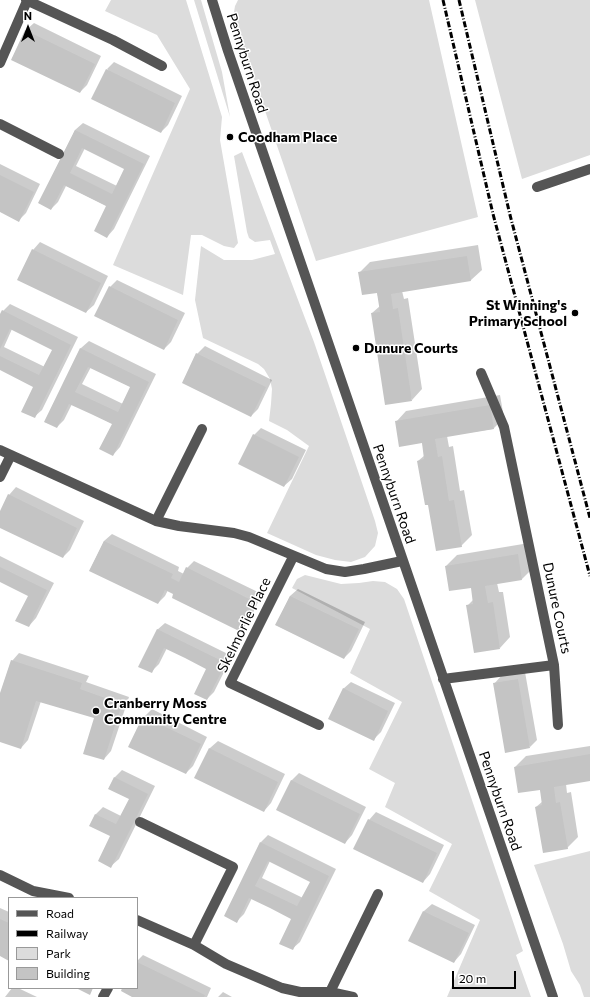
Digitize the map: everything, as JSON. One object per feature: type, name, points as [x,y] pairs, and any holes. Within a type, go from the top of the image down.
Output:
[{"type":"street","points":[[0,63],[26,0],[113,40],[162,66]]},
{"type":"street","name":"Pennyburn Road","points":[[212,0],[230,59],[553,997]]},
{"type":"street","points":[[0,124],[59,154]]},
{"type":"street","points":[[537,187],[590,169]]},
{"type":"street","name":"Dunure Courts","points":[[480,373],[504,427],[554,665],[558,726]]},
{"type":"street","points":[[156,520],[202,429]]},
{"type":"street","points":[[0,450],[156,520],[179,526],[249,537],[293,557],[326,569],[346,572],[402,560]]},
{"type":"street","points":[[0,477],[11,455]]},
{"type":"street","name":"Skelmorlie Place","points":[[293,557],[230,683],[319,726]]},
{"type":"street","name":"Dunure Courts","points":[[443,679],[554,665]]},
{"type":"street","points":[[140,822],[233,866],[194,945]]},
{"type":"street","points":[[0,875],[33,891],[64,897]]},
{"type":"street","points":[[330,992],[378,894]]},
{"type":"street","points":[[138,923],[194,945],[226,964],[282,988],[300,992],[330,992],[353,997]]},
{"type":"green space","points":[[111,0],[186,0],[222,117],[220,140],[238,243],[234,248],[224,246],[202,235],[191,235],[183,295],[113,265],[190,89],[157,35],[105,11]]},
{"type":"green space","points":[[194,0],[201,0],[222,72],[230,117]]},
{"type":"green space","points":[[238,0],[429,0],[478,217],[316,261],[233,18],[235,6]]},
{"type":"green space","points":[[475,0],[590,0],[590,155],[522,179]]},
{"type":"green space","points":[[242,152],[314,342],[375,521],[378,533],[375,546],[365,557],[351,562],[316,555],[267,533],[309,446],[287,430],[269,421],[272,389],[270,379],[264,369],[258,364],[203,338],[195,300],[201,246],[224,260],[252,260],[275,254],[270,240],[255,242],[249,238],[247,232],[234,156]]},
{"type":"green space","points":[[305,575],[341,584],[373,581],[385,582],[397,589],[404,599],[523,951],[516,955],[531,997],[447,997],[480,920],[429,891],[452,844],[385,807],[395,783],[369,769],[402,702],[350,673],[370,629],[292,588],[297,579]]},
{"type":"green space","points":[[590,851],[590,997],[584,997],[580,985],[571,971],[563,944],[534,865]]},
{"type":"building","points":[[25,30],[95,64],[80,93],[11,60]]},
{"type":"building","points":[[106,69],[175,103],[161,133],[91,99]]},
{"type":"building","points":[[75,130],[144,164],[107,238],[94,231],[106,206],[64,185],[51,210],[38,203]],"holes":[[[82,148],[124,169],[112,194],[70,173]]]},
{"type":"building","points":[[0,175],[34,192],[19,222],[0,212]]},
{"type":"building","points":[[32,249],[101,283],[86,313],[17,280]]},
{"type":"building","points":[[467,256],[471,281],[391,294],[393,309],[398,308],[412,401],[385,405],[371,313],[380,312],[377,293],[362,295],[358,272]]},
{"type":"building","points":[[109,286],[178,320],[164,350],[94,316]]},
{"type":"building","points":[[2,310],[71,345],[35,418],[21,412],[33,387],[0,370],[0,356],[39,375],[52,350],[10,329],[0,349],[0,314]]},
{"type":"building","points":[[80,348],[149,382],[113,456],[99,449],[112,424],[69,404],[57,428],[44,422]],"holes":[[[88,367],[130,387],[118,412],[75,392]]]},
{"type":"building","points":[[196,353],[266,387],[251,417],[182,383]]},
{"type":"building","points":[[490,405],[494,429],[435,439],[438,457],[442,456],[449,501],[454,500],[462,547],[436,551],[428,505],[425,505],[417,461],[424,459],[422,443],[399,447],[395,421]]},
{"type":"building","points":[[253,434],[299,457],[284,487],[238,464]]},
{"type":"building","points":[[8,494],[77,528],[63,558],[0,528],[0,511]]},
{"type":"building","points":[[104,541],[173,574],[171,578],[179,582],[186,567],[255,602],[241,632],[172,598],[173,594],[165,590],[158,604],[89,571]]},
{"type":"building","points":[[518,554],[522,580],[485,586],[488,603],[493,602],[500,649],[474,653],[466,605],[473,604],[471,588],[449,591],[445,566]]},
{"type":"building","points":[[0,567],[47,590],[29,627],[15,621],[28,596],[0,582]]},
{"type":"building","points":[[290,596],[359,629],[344,659],[275,625]]},
{"type":"building","points":[[157,629],[226,663],[207,700],[194,694],[206,669],[185,658],[164,648],[152,673],[138,667]]},
{"type":"building","name":"Cranberry Moss Community Centre","points":[[11,660],[82,683],[80,689],[122,704],[104,760],[83,754],[94,718],[36,701],[21,749],[0,742],[0,693]]},
{"type":"building","points":[[518,679],[530,748],[505,753],[493,683]]},
{"type":"building","points":[[343,688],[388,711],[374,741],[328,719]]},
{"type":"building","points":[[143,716],[201,744],[186,774],[128,747]]},
{"type":"building","points":[[209,748],[278,782],[264,812],[194,778]]},
{"type":"building","points":[[590,754],[590,781],[554,787],[556,803],[560,802],[568,849],[543,853],[535,807],[542,805],[540,790],[518,793],[514,767]]},
{"type":"building","points":[[114,777],[148,794],[111,868],[98,861],[110,836],[89,826],[95,814],[116,824],[129,799],[108,789]]},
{"type":"building","points":[[291,780],[360,814],[345,844],[276,810]]},
{"type":"building","points":[[368,819],[437,853],[423,883],[353,849]]},
{"type":"building","points":[[260,842],[329,876],[293,950],[279,944],[291,919],[270,908],[249,898],[237,923],[224,916]],"holes":[[[268,861],[310,882],[297,906],[255,886]]]},
{"type":"building","points":[[423,911],[469,933],[454,963],[408,941]]},
{"type":"building","points":[[0,919],[8,923],[8,960],[0,956]]},
{"type":"building","points":[[138,962],[205,995],[204,997],[132,997],[121,991],[122,989],[138,989]]},
{"type":"building","points":[[78,989],[93,989],[90,995]]},
{"type":"railway","points":[[443,0],[493,214],[590,576]]},
{"type":"railway","points":[[459,0],[510,215],[590,518]]},
{"type":"place","name":"Coodham Place","points":[[230,137]]},
{"type":"place","name":"St Winning's Primary School","points":[[575,313]]},
{"type":"place","name":"Dunure Courts","points":[[356,348]]},
{"type":"place","name":"Cranberry Moss Community Centre","points":[[96,711]]}]
